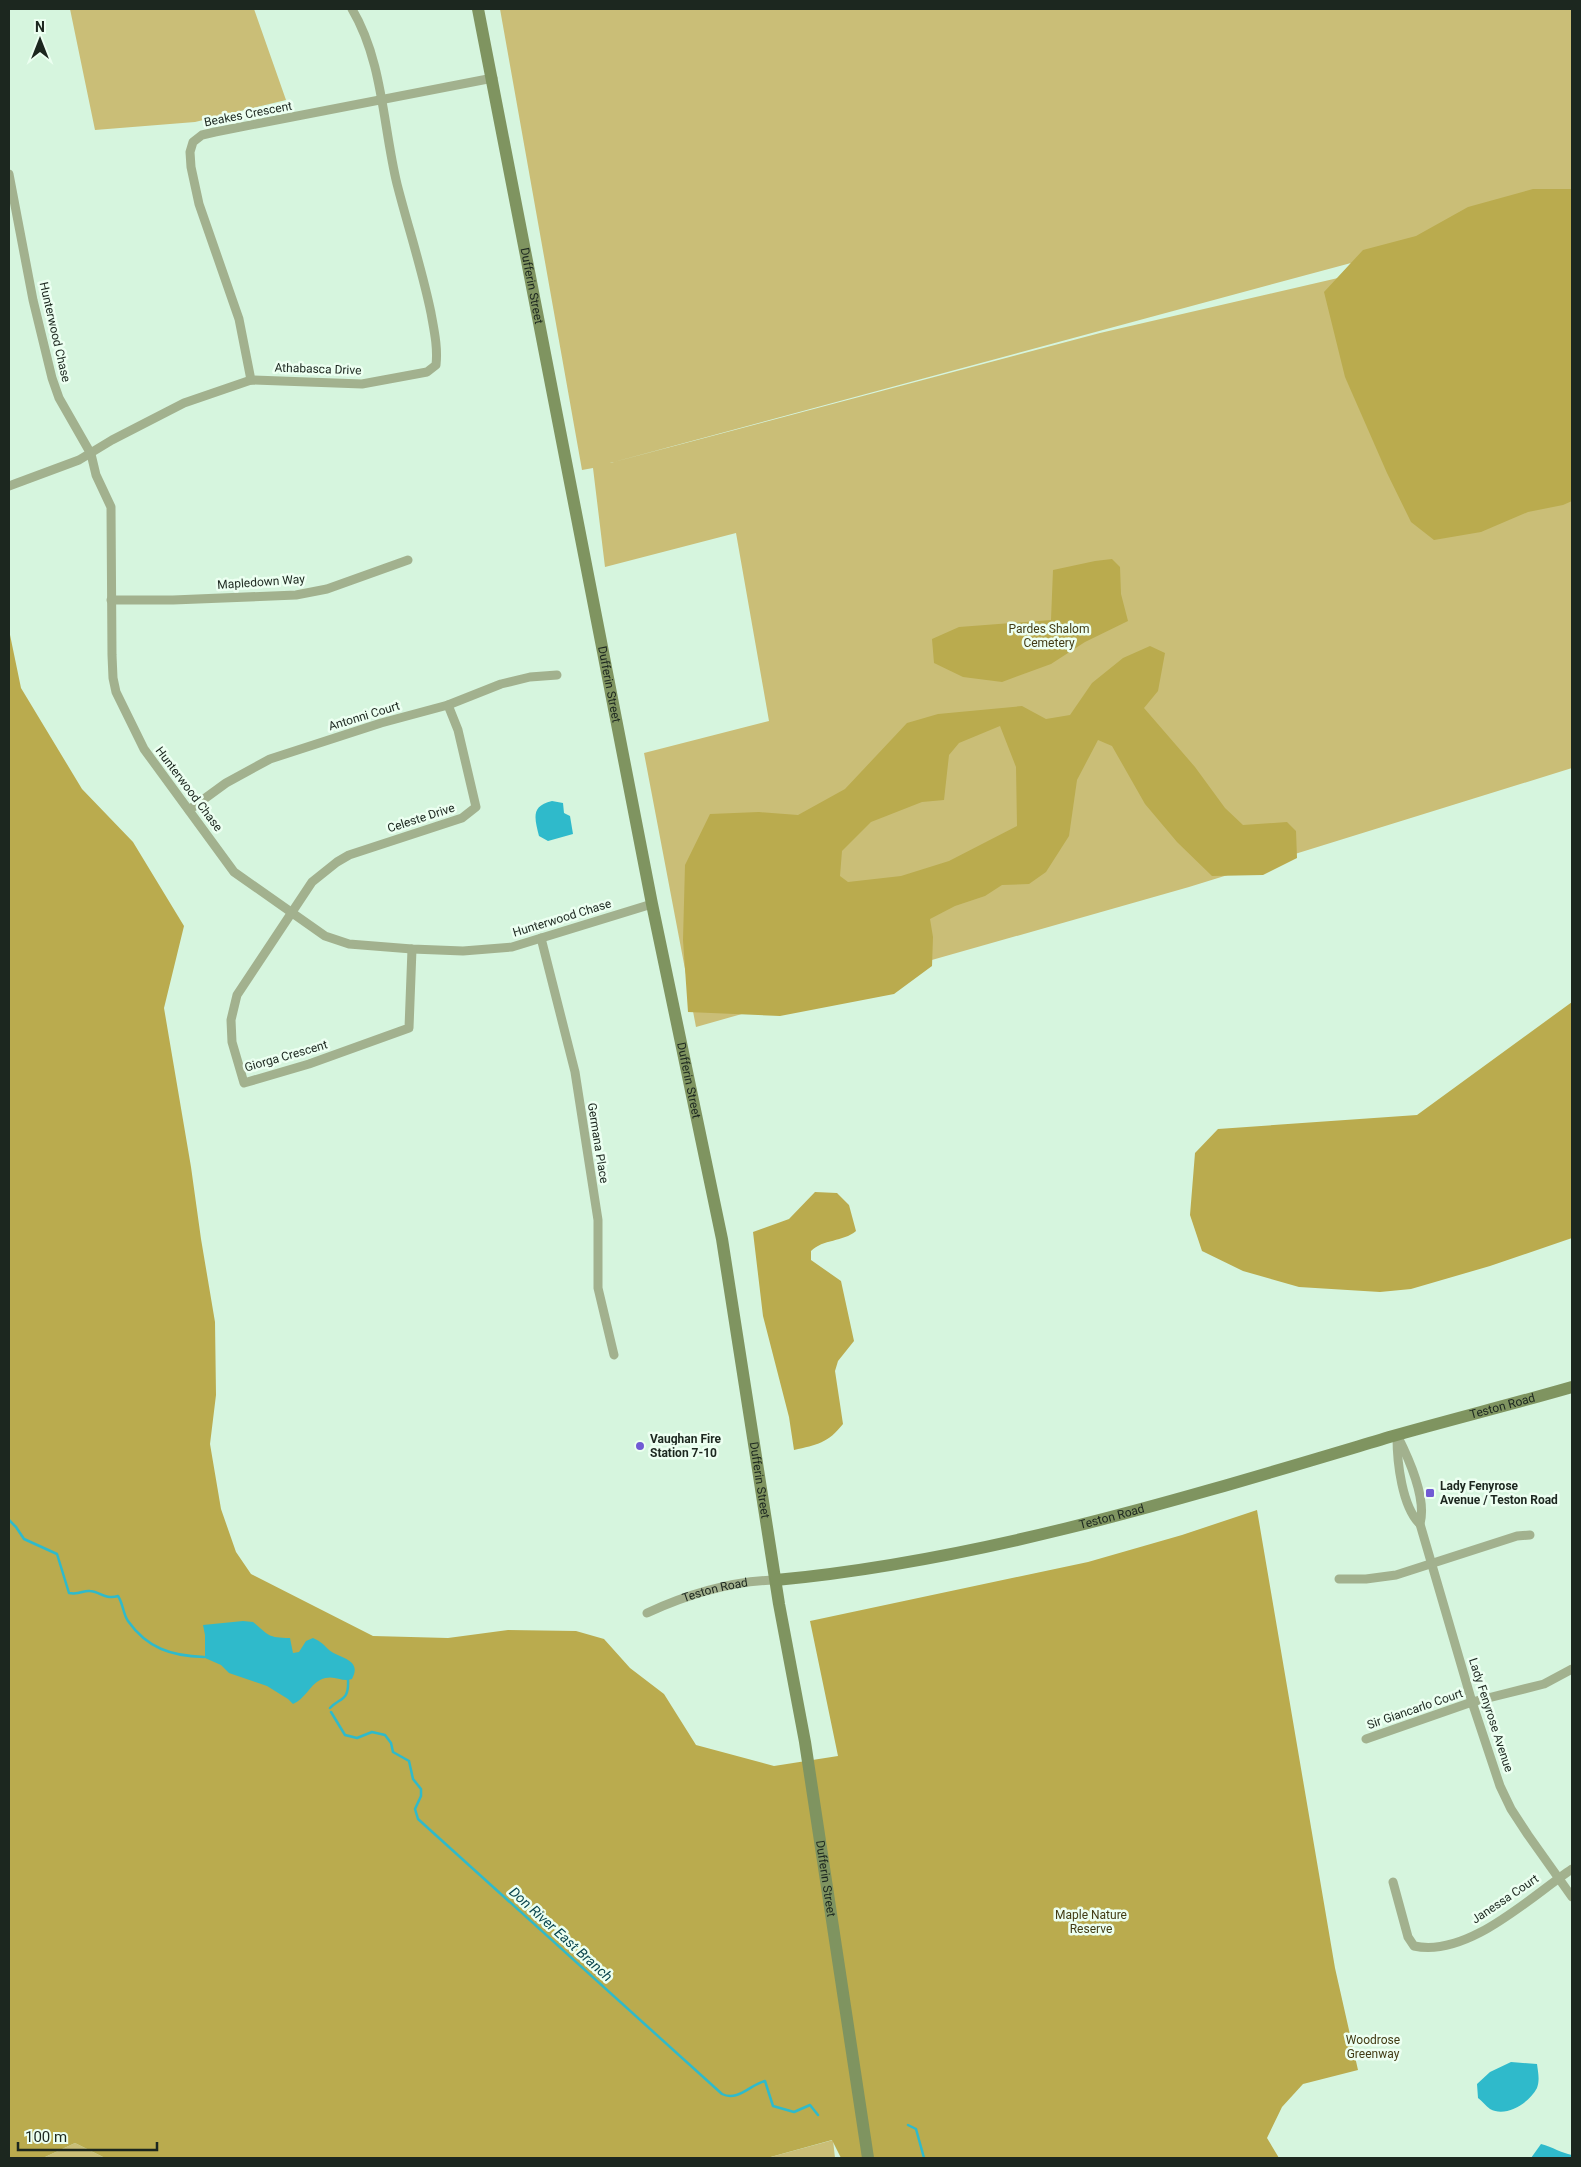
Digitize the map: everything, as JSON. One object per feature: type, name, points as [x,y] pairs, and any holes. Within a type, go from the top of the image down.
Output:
[{"type":"main road","name":"Dufferin Street","points":[[478,9],[493,78],[551,388],[652,904],[722,1239],[779,1604],[805,1742],[868,2158]]},
{"type":"main road","name":"Teston Road","points":[[776,1580],[930,1558],[1023,1540],[1225,1486],[1397,1435],[1572,1387]]},
{"type":"street","points":[[352,9],[364,30],[381,101]]},
{"type":"street","name":"Beakes Crescent","points":[[251,380],[247,352],[233,297],[199,204],[190,152],[193,142],[202,135],[215,132],[493,78]]},
{"type":"street","name":"Athabasca Drive","points":[[9,486],[91,454],[112,440],[184,403],[251,380],[304,380],[362,384],[427,372],[436,365],[436,342],[425,283],[398,186],[381,101]]},
{"type":"street","name":"Hunterwood Chase","points":[[9,174],[33,300],[49,370],[59,398],[91,454],[96,475],[111,507],[113,678],[116,692],[150,760],[234,872],[325,936],[349,944],[412,950],[463,951],[512,947],[652,904]]},
{"type":"street","name":"Mapledown Way","points":[[111,600],[173,600],[296,595],[327,589],[408,560]]},
{"type":"street","name":"Antonni Court","points":[[189,810],[226,783],[270,759],[381,722],[448,705],[501,684],[530,677],[557,675]]},
{"type":"street","name":"Celeste Drive","points":[[291,912],[312,882],[337,862],[366,849],[462,818],[476,807],[458,730],[448,705]]},
{"type":"street","name":"Giorga Crescent","points":[[291,912],[236,995],[231,1020],[232,1042],[244,1083],[309,1064],[409,1028],[412,950]]},
{"type":"street","name":"Germana Place","points":[[541,938],[569,1042],[598,1220],[598,1288],[614,1354]]},
{"type":"street","name":"Lady Fenyrose Avenue","points":[[1397,1435],[1409,1459],[1424,1511],[1420,1524],[1472,1702],[1500,1786],[1572,1897]]},
{"type":"street","points":[[1339,1579],[1383,1578],[1517,1536],[1530,1535]]},
{"type":"street","name":"Teston Road","points":[[647,1614],[666,1604],[725,1587],[753,1581],[776,1580]]},
{"type":"street","name":"Sir Giancarlo Court","points":[[1366,1740],[1472,1702],[1544,1684],[1572,1669]]},
{"type":"street","name":"Janessa Court","points":[[1393,1882],[1408,1937],[1414,1946],[1425,1948],[1467,1939],[1505,1916],[1572,1868]]},
{"type":"green space","points":[[70,9],[254,9],[286,100],[195,122],[95,130]]},
{"type":"green space","name":"Pardes Shalom Cemetery","points":[[500,9],[1572,9],[1572,768],[1189,887],[696,1027],[644,753],[769,721],[736,533],[605,567],[593,468],[582,470]],"holes":[[[1351,263],[1338,278],[1100,333],[610,463]]]},
{"type":"green space","points":[[1533,189],[1572,189],[1572,501],[1563,505],[1528,512],[1481,532],[1434,540],[1411,522],[1387,473],[1345,377],[1324,292],[1363,250],[1416,236],[1468,207]]},
{"type":"green space","name":"Pardes Shalom Cemetery","points":[[1112,559],[1120,567],[1121,594],[1128,621],[1085,642],[1051,664],[1002,682],[963,677],[934,663],[932,639],[959,627],[1051,620],[1053,570]]},
{"type":"green space","name":"Maple Nature Reserve","points":[[9,630],[21,688],[82,789],[133,842],[184,926],[164,1008],[215,1322],[216,1395],[210,1444],[221,1509],[236,1552],[251,1574],[373,1636],[448,1638],[508,1630],[576,1631],[604,1639],[630,1668],[664,1694],[696,1745],[774,1766],[838,1756],[810,1621],[1088,1562],[1182,1535],[1257,1510],[1335,1968],[1358,2070],[1303,2084],[1282,2107],[1267,2138],[1279,2158],[841,2158],[832,2140],[767,2158],[105,2158],[75,2143],[43,2158],[9,2158]]},
{"type":"green space","points":[[1150,646],[1165,653],[1158,691],[1144,708],[1195,767],[1225,808],[1243,825],[1287,822],[1296,831],[1297,858],[1263,875],[1212,876],[1177,842],[1145,804],[1112,746],[1098,740],[1077,780],[1069,836],[1046,872],[1029,884],[1002,885],[985,896],[955,906],[930,919],[933,937],[932,966],[894,994],[780,1016],[688,1012],[683,940],[685,865],[710,814],[759,812],[798,815],[845,789],[907,723],[938,714],[1022,706],[1046,719],[1070,715],[1092,683],[1123,658]],"holes":[[[1000,726],[1016,767],[1017,826],[949,861],[901,876],[848,882],[840,876],[842,851],[871,822],[922,802],[944,800],[949,755],[959,743]]]},
{"type":"green space","points":[[1572,1002],[1572,1238],[1490,1266],[1411,1289],[1380,1292],[1299,1287],[1243,1271],[1202,1251],[1190,1215],[1195,1153],[1218,1129],[1417,1115]]},
{"type":"green space","points":[[815,1192],[837,1193],[849,1205],[856,1231],[851,1235],[821,1244],[811,1251],[811,1260],[841,1281],[854,1341],[838,1361],[835,1371],[843,1424],[827,1439],[794,1450],[789,1417],[763,1316],[753,1232],[789,1219]]},
{"type":"green space","points":[[833,2140],[835,2158],[767,2158]]},
{"type":"green space","points":[[75,2143],[105,2158],[43,2158]]},
{"type":"water","points":[[552,801],[563,803],[564,813],[570,816],[573,834],[548,841],[539,836],[536,814],[540,806]]},
{"type":"water","points":[[243,1621],[253,1622],[272,1636],[290,1638],[293,1653],[299,1652],[306,1641],[315,1639],[332,1652],[352,1663],[355,1672],[352,1679],[344,1680],[329,1677],[320,1680],[301,1699],[293,1704],[267,1686],[229,1673],[221,1665],[205,1658],[203,1625]]},
{"type":"water","points":[[1511,2062],[1537,2064],[1539,2079],[1537,2088],[1529,2099],[1516,2108],[1503,2112],[1490,2109],[1478,2098],[1477,2084],[1490,2072]]},
{"type":"water","points":[[1541,2144],[1572,2155],[1572,2158],[1531,2158]]},
{"type":"waterway","name":"Don River East Branch","points":[[9,1520],[24,1539],[57,1554],[69,1593],[93,1591],[109,1597],[118,1596],[128,1621],[143,1638],[170,1652],[204,1657]]},
{"type":"waterway","name":"Don River East Branch","points":[[330,1708],[345,1696],[348,1680]]},
{"type":"waterway","name":"Don River East Branch","points":[[331,1712],[345,1735],[357,1738],[372,1732],[385,1735],[391,1743],[393,1752],[409,1761],[413,1779],[421,1789],[421,1796],[415,1809],[418,1819],[722,2094],[734,2096],[765,2081],[773,2106],[794,2112],[810,2105],[818,2115]]},
{"type":"waterway","name":"Don River East Branch","points":[[908,2125],[916,2129],[924,2158]]},
{"type":"place","name":"Vaughan Fire Station 7-10","points":[[640,1446]]},
{"type":"place","name":"Lady Fenyrose Avenue / Teston Road","points":[[1430,1493]]},
{"type":"park label","name":"Woodrose Greenway","points":[[1373,2047]]}]
